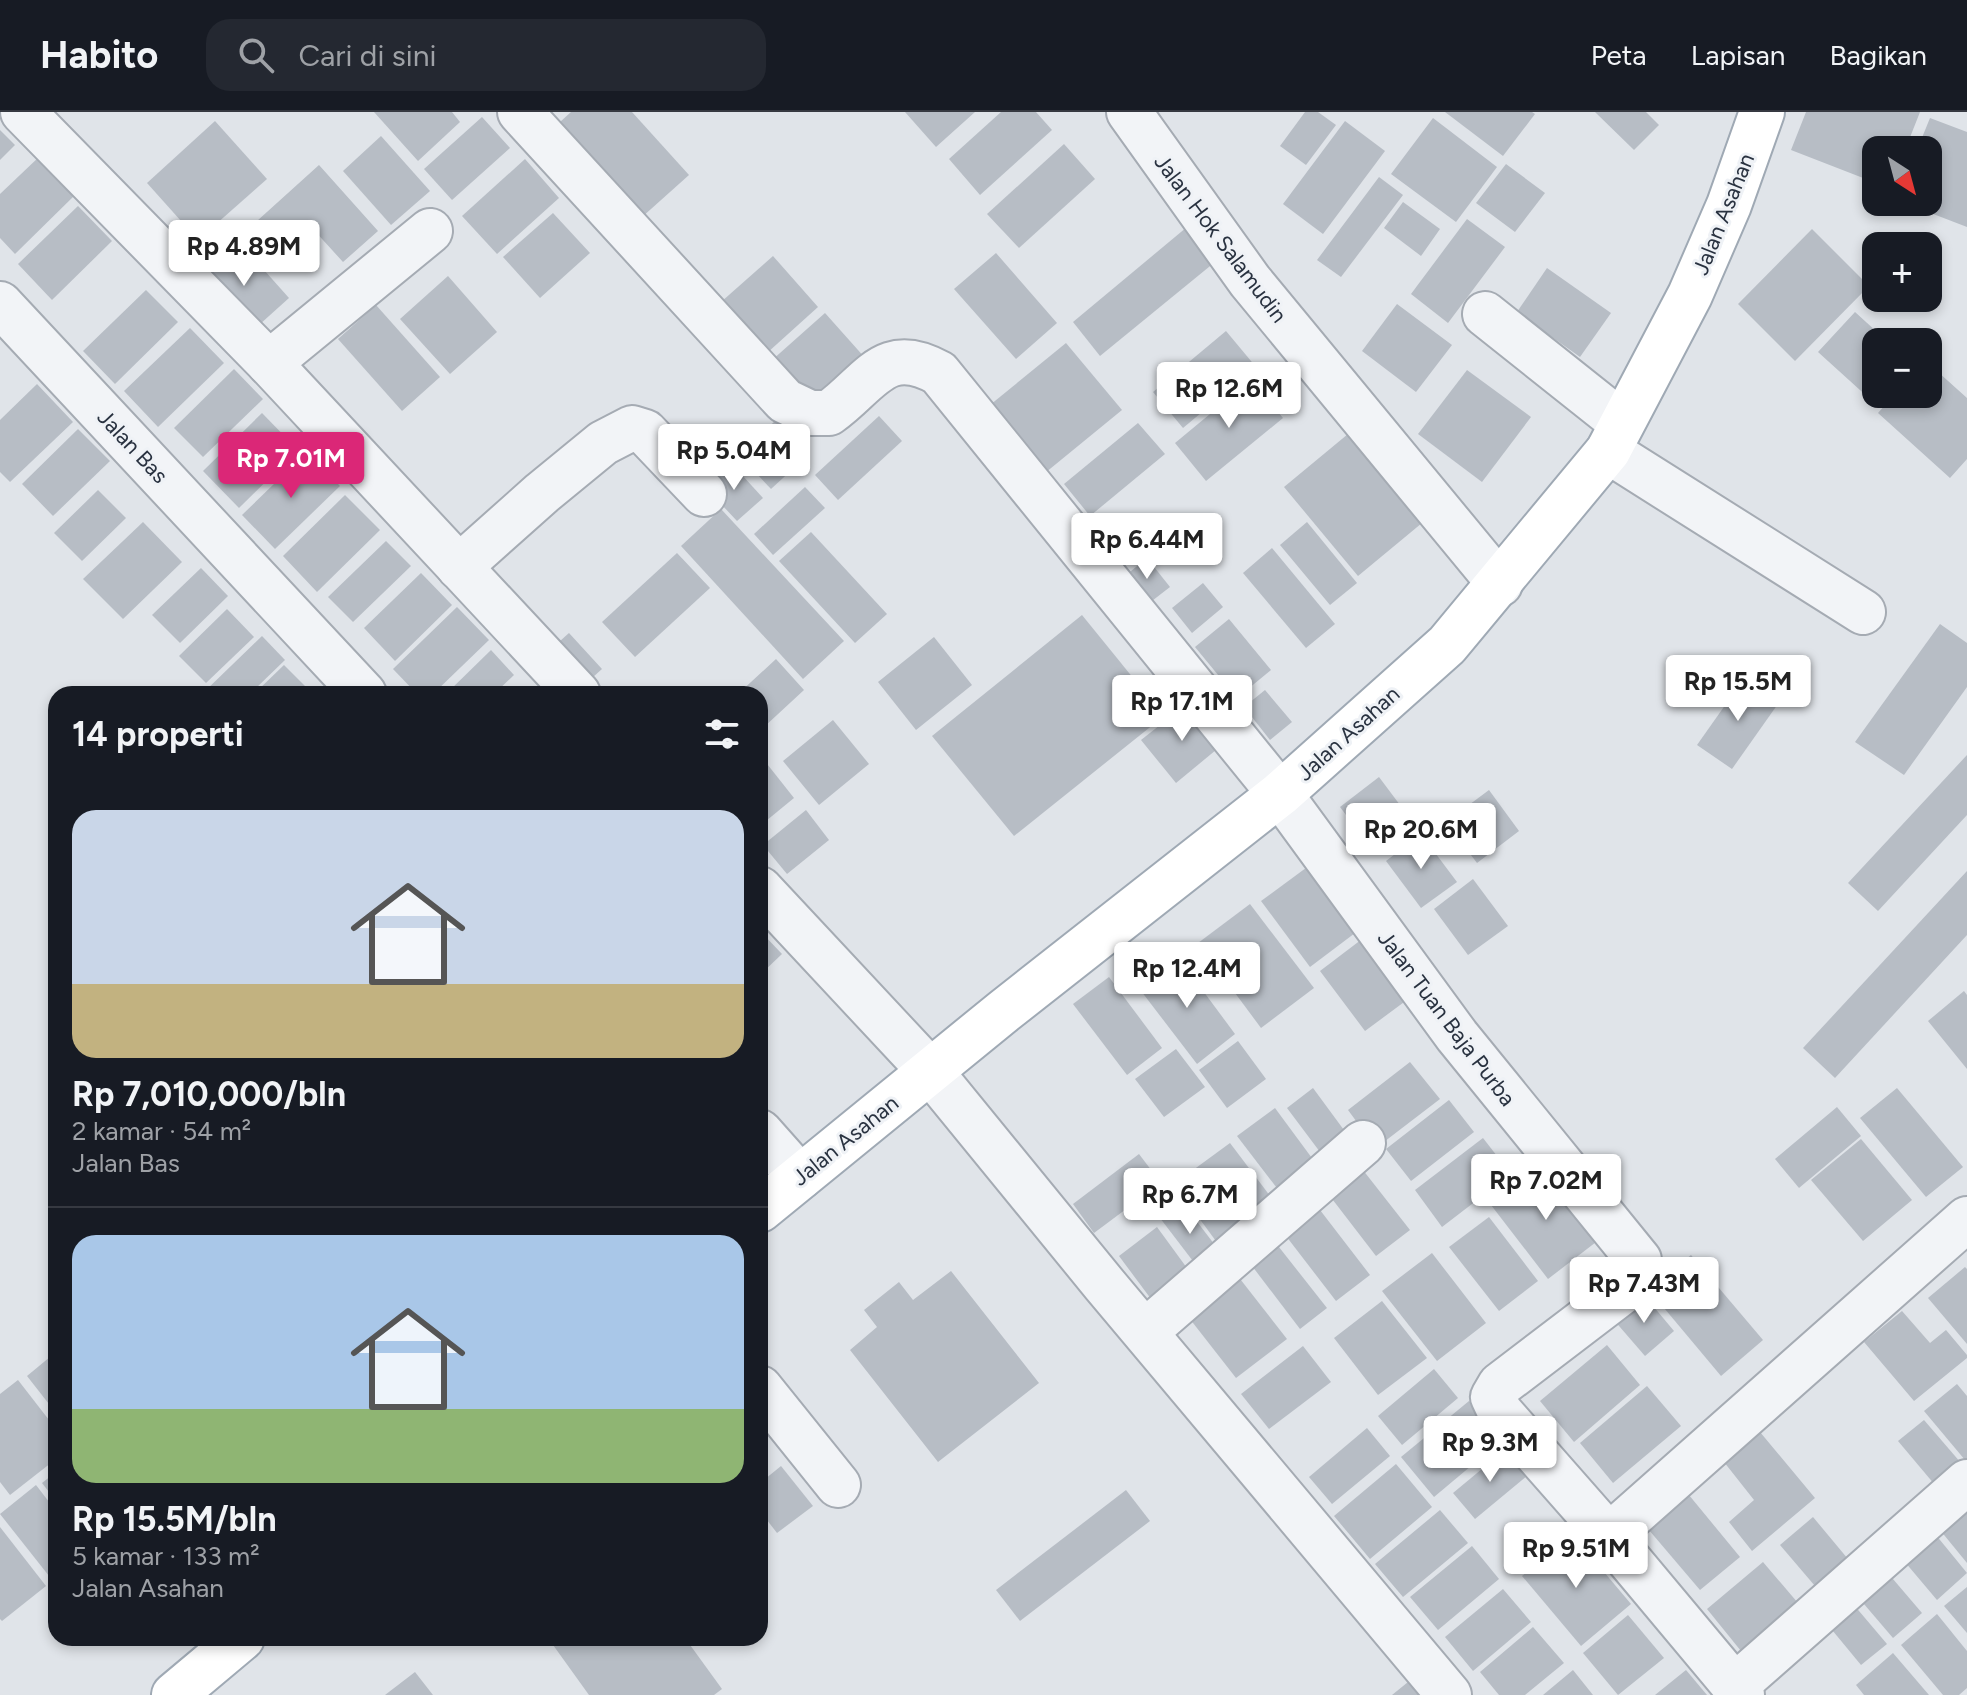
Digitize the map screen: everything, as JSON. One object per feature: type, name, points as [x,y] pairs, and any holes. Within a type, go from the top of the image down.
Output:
[{"type":"main road","name":"Jalan Asahan","points":[[768,1203],[1280,794],[1447,645],[1500,584],[1615,437],[1690,295],[1729,205],[1762,112]]},
{"type":"main road","points":[[174,1695],[232,1646]]},
{"type":"street","points":[[23,112],[269,363],[571,686]]},
{"type":"street","points":[[520,112],[785,401],[810,413],[829,413],[877,371],[902,360],[920,363],[939,373],[1280,794]]},
{"type":"street","name":"Jalan Hok Salamudin","points":[[1129,112],[1250,281],[1500,584]]},
{"type":"street","points":[[269,363],[430,231]]},
{"type":"street","name":"Jalan Bas","points":[[0,304],[357,686]]},
{"type":"street","points":[[1485,314],[1615,437],[1863,612]]},
{"type":"street","points":[[459,567],[603,443],[627,430],[645,432],[704,494]]},
{"type":"street","name":"Jalan Tuan Baja Purba","points":[[1280,794],[1457,1036],[1639,1260],[1640,1273],[1630,1286],[1500,1385],[1493,1397],[1500,1412],[1609,1536],[1738,1691]]},
{"type":"street","points":[[768,898],[930,1071],[1449,1695]]},
{"type":"street","points":[[768,1141],[800,1177]]},
{"type":"street","points":[[1146,1331],[1363,1143]]},
{"type":"street","points":[[1609,1536],[1967,1219]]},
{"type":"street","points":[[768,1398],[838,1485]]},
{"type":"street","points":[[1738,1691],[1967,1482]]},
{"type":"building","points":[[374,112],[452,112],[460,122],[418,161]]},
{"type":"building","points":[[571,112],[632,112],[689,175],[632,226],[548,133]]},
{"type":"building","points":[[905,112],[975,112],[936,147]]},
{"type":"building","points":[[1001,112],[1036,112],[1052,130],[980,195],[949,159]]},
{"type":"building","points":[[1305,112],[1318,112],[1336,125],[1306,165],[1280,146]]},
{"type":"building","points":[[1445,112],[1532,112],[1535,114],[1503,156]]},
{"type":"building","points":[[1595,112],[1646,112],[1659,125],[1634,150]]},
{"type":"building","points":[[1806,112],[1920,112],[1911,136],[1862,136],[1862,178],[1791,150]]},
{"type":"building","points":[[482,117],[510,148],[452,200],[424,169]]},
{"type":"building","points":[[1433,118],[1497,167],[1456,222],[1391,174]]},
{"type":"building","points":[[1930,118],[1967,132],[1967,227],[1938,216],[1942,216],[1942,136],[1923,136]]},
{"type":"building","points":[[215,121],[267,179],[198,240],[147,183]]},
{"type":"building","points":[[1345,121],[1385,151],[1323,234],[1283,204]]},
{"type":"building","points":[[0,130],[15,145],[0,160]]},
{"type":"building","points":[[381,136],[430,191],[391,225],[343,171]]},
{"type":"building","points":[[1064,144],[1095,179],[1019,248],[987,214]]},
{"type":"building","points":[[40,156],[77,193],[15,254],[0,238],[0,194]]},
{"type":"building","points":[[525,159],[559,198],[497,254],[462,216]]},
{"type":"building","points":[[1506,164],[1545,193],[1515,232],[1476,203]]},
{"type":"building","points":[[319,165],[378,231],[343,262],[313,229],[286,253],[257,221]]},
{"type":"building","points":[[1379,177],[1403,195],[1341,277],[1317,260]]},
{"type":"building","points":[[1403,202],[1440,229],[1421,256],[1384,228]]},
{"type":"building","points":[[78,206],[112,241],[52,300],[18,264]]},
{"type":"building","points":[[553,213],[590,253],[540,298],[503,257]]},
{"type":"building","points":[[1467,219],[1505,247],[1448,323],[1411,294]]},
{"type":"building","points":[[1187,227],[1215,262],[1100,356],[1073,322]]},
{"type":"building","points":[[1812,229],[1862,279],[1862,293],[1795,361],[1738,304]]},
{"type":"building","points":[[239,242],[289,298],[249,334],[199,279]]},
{"type":"building","points":[[996,253],[1057,323],[1016,359],[954,289]]},
{"type":"building","points":[[773,256],[818,307],[767,353],[721,302]]},
{"type":"building","points":[[1547,268],[1611,313],[1580,357],[1517,312]]},
{"type":"building","points":[[448,276],[497,332],[450,374],[400,319]]},
{"type":"building","points":[[146,290],[178,322],[115,384],[83,351]]},
{"type":"building","points":[[1397,304],[1452,345],[1416,392],[1362,351]]},
{"type":"building","points":[[376,305],[440,377],[402,411],[338,339]]},
{"type":"building","points":[[1855,312],[1873,328],[1862,328],[1862,392],[1818,352]]},
{"type":"building","points":[[825,313],[866,359],[812,407],[771,361]]},
{"type":"building","points":[[190,328],[224,363],[158,427],[124,391]]},
{"type":"building","points":[[1226,331],[1256,367],[1183,428],[1153,392]]},
{"type":"building","points":[[1066,343],[1122,410],[1045,473],[990,405]]},
{"type":"building","points":[[234,369],[263,399],[203,457],[174,428]]},
{"type":"building","points":[[1467,370],[1531,417],[1482,482],[1418,434]]},
{"type":"building","points":[[1942,376],[1967,398],[1967,459],[1950,478],[1878,413],[1882,408],[1942,408]]},
{"type":"building","points":[[1251,380],[1283,418],[1206,481],[1175,443]]},
{"type":"building","points":[[37,384],[73,422],[10,482],[0,472],[0,420]]},
{"type":"building","points":[[262,413],[298,450],[239,508],[203,471]]},
{"type":"building","points":[[879,416],[902,441],[838,500],[815,475]]},
{"type":"building","points":[[776,420],[808,455],[771,489],[739,455]]},
{"type":"building","points":[[1138,423],[1165,454],[1090,516],[1064,484]]},
{"type":"building","points":[[78,429],[110,461],[53,516],[22,484]]},
{"type":"building","points":[[1348,434],[1422,523],[1358,576],[1284,487]]},
{"type":"building","points":[[307,452],[340,486],[275,549],[242,515]]},
{"type":"building","points":[[731,463],[763,498],[737,521],[706,488]]},
{"type":"building","points":[[805,487],[825,508],[773,555],[754,534]]},
{"type":"building","points":[[98,490],[126,518],[82,561],[54,533]]},
{"type":"building","points":[[345,495],[380,530],[317,592],[283,556]]},
{"type":"building","points":[[721,509],[844,641],[803,679],[681,546]]},
{"type":"building","points":[[143,522],[182,562],[123,619],[83,579]]},
{"type":"building","points":[[1307,522],[1357,583],[1330,605],[1280,545]]},
{"type":"building","points":[[811,532],[887,614],[855,643],[779,561]]},
{"type":"building","points":[[386,541],[411,566],[353,622],[328,597]]},
{"type":"building","points":[[1272,548],[1335,624],[1306,648],[1243,573]]},
{"type":"building","points":[[677,553],[710,588],[635,657],[602,622]]},
{"type":"building","points":[[1147,558],[1170,587],[1148,604],[1125,576]]},
{"type":"building","points":[[201,568],[228,596],[180,643],[152,615]]},
{"type":"building","points":[[421,573],[452,605],[395,661],[364,628]]},
{"type":"building","points":[[1203,583],[1223,607],[1192,633],[1172,608]]},
{"type":"building","points":[[457,607],[489,640],[441,686],[409,686],[393,669]]},
{"type":"building","points":[[227,609],[254,637],[206,683],[179,656]]},
{"type":"building","points":[[1082,615],[1164,716],[1014,836],[932,736]]},
{"type":"building","points":[[1229,619],[1271,670],[1237,698],[1195,647]]},
{"type":"building","points":[[1940,624],[1967,643],[1967,687],[1904,775],[1855,742]]},
{"type":"building","points":[[569,633],[602,669],[583,686],[550,650]]},
{"type":"building","points":[[262,636],[285,660],[258,686],[210,686]]},
{"type":"building","points":[[934,637],[972,685],[916,730],[878,682]]},
{"type":"building","points":[[491,650],[514,675],[502,686],[454,686]]},
{"type":"building","points":[[776,659],[804,690],[768,723],[768,686],[747,686]]},
{"type":"building","points":[[284,665],[305,686],[262,686]]},
{"type":"building","points":[[1745,677],[1780,701],[1732,769],[1697,745]]},
{"type":"building","points":[[1265,690],[1292,722],[1270,740],[1244,707]]},
{"type":"building","points":[[1188,703],[1222,745],[1176,783],[1141,740]]},
{"type":"building","points":[[833,720],[869,764],[819,805],[783,761]]},
{"type":"building","points":[[1967,755],[1967,815],[1878,911],[1848,883]]},
{"type":"building","points":[[768,765],[794,798],[768,819]]},
{"type":"building","points":[[1379,777],[1406,813],[1367,843],[1340,807]]},
{"type":"building","points":[[1489,790],[1519,831],[1477,863],[1446,822]]},
{"type":"building","points":[[806,810],[829,840],[787,874],[768,851],[768,841]]},
{"type":"building","points":[[1421,834],[1457,882],[1421,908],[1386,861]]},
{"type":"building","points":[[1314,862],[1363,927],[1310,967],[1261,901]]},
{"type":"building","points":[[1967,871],[1967,935],[1835,1078],[1803,1048]]},
{"type":"building","points":[[1473,879],[1508,926],[1468,955],[1434,909]]},
{"type":"building","points":[[1250,904],[1314,988],[1261,1028],[1198,943]]},
{"type":"building","points":[[1374,930],[1419,991],[1365,1031],[1320,971]]},
{"type":"building","points":[[768,939],[782,954],[768,967]]},
{"type":"building","points":[[1178,957],[1235,1034],[1197,1064],[1138,987]]},
{"type":"building","points":[[1109,977],[1162,1048],[1127,1075],[1073,1004]]},
{"type":"building","points":[[1964,991],[1967,995],[1967,1069],[1928,1021]]},
{"type":"building","points":[[1238,1041],[1266,1079],[1227,1108],[1199,1070]]},
{"type":"building","points":[[1176,1049],[1205,1087],[1164,1117],[1135,1079]]},
{"type":"building","points":[[1410,1062],[1440,1099],[1376,1148],[1348,1110]]},
{"type":"building","points":[[1313,1088],[1352,1141],[1326,1160],[1287,1108]]},
{"type":"building","points":[[1897,1088],[1963,1167],[1926,1197],[1860,1118]]},
{"type":"building","points":[[1449,1100],[1474,1132],[1411,1181],[1386,1149]]},
{"type":"building","points":[[1837,1107],[1861,1136],[1799,1188],[1775,1159]]},
{"type":"building","points":[[1275,1108],[1320,1169],[1283,1196],[1237,1136]]},
{"type":"building","points":[[1483,1138],[1511,1174],[1442,1227],[1415,1190]]},
{"type":"building","points":[[1861,1139],[1912,1200],[1863,1241],[1811,1180]]},
{"type":"building","points":[[1230,1143],[1277,1205],[1221,1248],[1174,1184]]},
{"type":"building","points":[[1139,1154],[1161,1183],[1094,1233],[1073,1204]]},
{"type":"building","points":[[1359,1165],[1410,1230],[1376,1256],[1326,1191]]},
{"type":"building","points":[[1543,1165],[1600,1239],[1548,1279],[1491,1205]]},
{"type":"building","points":[[1182,1202],[1221,1253],[1199,1269],[1160,1218]]},
{"type":"building","points":[[1320,1210],[1370,1275],[1336,1301],[1286,1236]]},
{"type":"building","points":[[1489,1217],[1538,1281],[1499,1311],[1449,1247]]},
{"type":"building","points":[[1157,1227],[1195,1279],[1157,1307],[1119,1256]]},
{"type":"building","points":[[1275,1242],[1327,1308],[1300,1329],[1249,1262]]},
{"type":"building","points":[[1432,1253],[1486,1323],[1437,1361],[1382,1291]]},
{"type":"building","points":[[1691,1255],[1763,1340],[1721,1376],[1649,1290]]},
{"type":"building","points":[[1965,1267],[1967,1269],[1967,1344],[1928,1298]]},
{"type":"building","points":[[951,1271],[1039,1383],[938,1462],[850,1350],[877,1327],[864,1310],[899,1282],[913,1300]]},
{"type":"building","points":[[1237,1275],[1287,1339],[1236,1378],[1186,1314]]},
{"type":"building","points":[[1643,1294],[1674,1331],[1645,1356],[1613,1319]]},
{"type":"building","points":[[1382,1301],[1427,1358],[1378,1395],[1334,1338]]},
{"type":"building","points":[[1902,1311],[1930,1343],[1946,1330],[1967,1355],[1914,1401],[1864,1342]]},
{"type":"building","points":[[1607,1345],[1640,1385],[1574,1442],[1540,1401]]},
{"type":"building","points":[[1303,1346],[1331,1382],[1269,1429],[1241,1394]]},
{"type":"building","points":[[48,1359],[48,1403],[27,1376]]},
{"type":"building","points":[[1434,1369],[1458,1398],[1402,1445],[1378,1416]]},
{"type":"building","points":[[18,1380],[48,1419],[48,1465],[10,1495],[0,1482],[0,1394]]},
{"type":"building","points":[[1957,1384],[1967,1396],[1965,1460],[1924,1411]]},
{"type":"building","points":[[1647,1386],[1681,1426],[1613,1483],[1580,1443]]},
{"type":"building","points":[[1469,1401],[1502,1440],[1434,1497],[1401,1457]]},
{"type":"building","points":[[1924,1420],[1961,1463],[1935,1485],[1898,1441]]},
{"type":"building","points":[[1367,1428],[1390,1456],[1332,1504],[1309,1477]]},
{"type":"building","points":[[1760,1432],[1815,1498],[1752,1551],[1729,1522],[1754,1500],[1724,1462]]},
{"type":"building","points":[[1506,1449],[1528,1475],[1475,1519],[1453,1493]]},
{"type":"building","points":[[1396,1464],[1432,1507],[1370,1559],[1334,1516]]},
{"type":"building","points":[[781,1466],[813,1506],[777,1533],[768,1521],[768,1477]]},
{"type":"building","points":[[36,1485],[48,1501],[48,1575],[0,1514]]},
{"type":"building","points":[[1684,1489],[1740,1557],[1700,1590],[1643,1523]]},
{"type":"building","points":[[1126,1490],[1150,1521],[1020,1621],[996,1590]]},
{"type":"building","points":[[1964,1509],[1967,1513],[1967,1563],[1940,1530]]},
{"type":"building","points":[[1440,1510],[1468,1543],[1403,1597],[1375,1564]]},
{"type":"building","points":[[1813,1517],[1848,1559],[1815,1586],[1780,1545]]},
{"type":"building","points":[[0,1527],[46,1586],[2,1621],[0,1619]]},
{"type":"building","points":[[1931,1529],[1967,1573],[1937,1600],[1899,1555]]},
{"type":"building","points":[[1572,1534],[1631,1604],[1581,1646],[1522,1576]]},
{"type":"building","points":[[1472,1546],[1499,1579],[1438,1630],[1410,1597]]},
{"type":"building","points":[[1763,1562],[1798,1603],[1741,1651],[1707,1609]]},
{"type":"building","points":[[1881,1565],[1922,1613],[1893,1638],[1852,1590]]},
{"type":"building","points":[[1967,1587],[1967,1633],[1944,1606]]},
{"type":"building","points":[[1503,1589],[1531,1622],[1473,1671],[1445,1637]]},
{"type":"building","points":[[1848,1598],[1887,1644],[1861,1665],[1823,1619]]},
{"type":"building","points":[[1937,1614],[1967,1651],[1967,1688],[1959,1695],[1943,1695],[1901,1645]]},
{"type":"building","points":[[1628,1615],[1664,1658],[1618,1695],[1583,1653]]},
{"type":"building","points":[[1533,1627],[1564,1663],[1525,1695],[1499,1695],[1480,1672]]},
{"type":"building","points":[[554,1646],[691,1646],[722,1689],[714,1695],[589,1695]]},
{"type":"building","points":[[1893,1653],[1929,1695],[1864,1695],[1856,1685]]},
{"type":"building","points":[[1573,1670],[1593,1695],[1543,1695]]},
{"type":"building","points":[[1686,1670],[1707,1695],[1655,1695]]},
{"type":"building","points":[[415,1672],[433,1695],[385,1695]]},
{"type":"building","points":[[1413,1678],[1427,1695],[1392,1695]]}]
